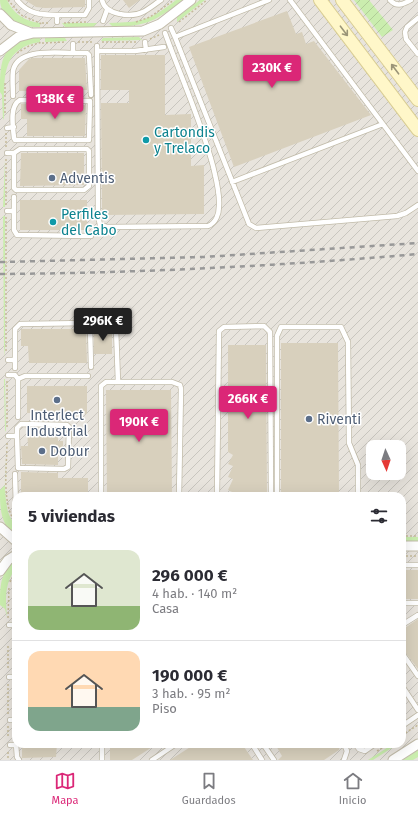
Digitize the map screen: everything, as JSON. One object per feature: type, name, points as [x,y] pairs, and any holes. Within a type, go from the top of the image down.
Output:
[{"type":"main road","points":[[320,0],[418,130]]},
{"type":"main road","points":[[342,0],[418,100]]},
{"type":"street","points":[[0,50],[18,37],[33,33],[143,31],[160,24],[191,0]]},
{"type":"street","points":[[0,14],[11,25],[33,33]]},
{"type":"street","points":[[0,527],[12,537]]},
{"type":"street","points":[[406,546],[418,546]]},
{"type":"street","points":[[0,571],[8,560],[12,558]]},
{"type":"street","points":[[393,760],[418,744]]},
{"type":"lane","points":[[17,0],[30,12],[36,14],[57,15],[85,15],[89,8],[89,0]]},
{"type":"lane","points":[[102,0],[104,8],[107,10],[133,15],[142,13],[161,0]]},
{"type":"lane","points":[[175,37],[269,0]]},
{"type":"lane","points":[[290,0],[418,171]]},
{"type":"lane","points":[[390,0],[395,5],[399,5],[411,0]]},
{"type":"lane","points":[[103,21],[107,10]]},
{"type":"lane","points":[[57,15],[60,22]]},
{"type":"lane","points":[[418,18],[407,26],[404,32],[406,39],[418,54]]},
{"type":"lane","points":[[172,28],[249,224],[256,228],[396,216],[406,213],[418,205]]},
{"type":"lane","points":[[164,47],[146,50],[97,48],[98,215],[100,225],[107,227],[208,226],[215,221],[219,205],[215,176],[207,145],[165,33]]},
{"type":"lane","points":[[144,42],[146,50]]},
{"type":"lane","points":[[73,44],[73,53]]},
{"type":"lane","points":[[13,96],[14,70],[16,64],[27,55],[73,53],[87,53],[89,55],[90,95]]},
{"type":"lane","points":[[20,100],[90,101],[90,138],[87,141],[18,141],[14,138],[14,128],[13,108],[16,102],[20,100]]},
{"type":"lane","points":[[232,182],[383,124]]},
{"type":"lane","points":[[6,128],[14,128]]},
{"type":"lane","points":[[7,153],[14,153],[20,149],[87,149],[89,151],[89,186],[87,190],[16,190],[14,188],[14,153]]},
{"type":"lane","points":[[14,197],[15,232],[20,236],[91,236]]},
{"type":"lane","points":[[6,210],[14,211]]},
{"type":"lane","points":[[15,368],[15,329],[20,324],[89,323],[91,367]]},
{"type":"lane","points":[[99,325],[113,325],[116,328],[118,382]]},
{"type":"lane","points":[[217,492],[219,331],[224,327],[264,326],[270,332],[271,492]]},
{"type":"lane","points":[[277,492],[277,343],[279,331],[281,327],[341,327],[348,342],[349,443],[358,465],[358,492]]},
{"type":"lane","points":[[7,360],[15,360]]},
{"type":"lane","points":[[7,375],[15,375],[18,379],[18,417]]},
{"type":"lane","points":[[18,379],[25,376],[88,376]]},
{"type":"lane","points":[[101,492],[101,386],[106,382],[172,382],[180,385],[181,428],[179,445],[179,492]]},
{"type":"lane","points":[[21,424],[67,425],[69,427],[68,467],[64,469],[18,468],[17,436],[17,428],[21,424]]},
{"type":"lane","points":[[7,438],[17,436]]},
{"type":"lane","points":[[15,474],[16,492]]},
{"type":"lane","points":[[406,565],[418,565]]},
{"type":"lane","points":[[406,603],[418,603]]},
{"type":"lane","points":[[12,615],[12,630]]},
{"type":"lane","points":[[406,622],[418,615]]},
{"type":"lane","points":[[406,659],[418,676]]},
{"type":"lane","points":[[406,692],[418,710]]},
{"type":"lane","points":[[406,723],[418,715]]},
{"type":"lane","points":[[16,748],[17,757],[19,760]]},
{"type":"lane","points":[[102,748],[102,760]]},
{"type":"lane","points":[[152,760],[170,748]]},
{"type":"lane","points":[[254,748],[262,760]]},
{"type":"lane","points":[[266,748],[274,760]]},
{"type":"lane","points":[[344,760],[347,751],[346,748]]},
{"type":"lane","points":[[358,748],[365,751],[369,748]]},
{"type":"path","points":[[8,0],[20,15],[32,21],[52,23]]},
{"type":"path","points":[[60,22],[90,22]]},
{"type":"path","points":[[15,55],[29,46],[42,43],[42,23]]},
{"type":"path","points":[[5,80],[5,121]]},
{"type":"path","points":[[6,128],[7,360]]},
{"type":"path","points":[[7,375],[8,505],[12,517]]},
{"type":"path","points":[[406,536],[418,536]]},
{"type":"path","points":[[406,556],[418,556]]},
{"type":"path","points":[[11,625],[8,592],[12,578]]},
{"type":"path","points":[[8,643],[8,739]]},
{"type":"path","points":[[406,732],[418,725]]},
{"type":"path","points":[[8,760],[9,745]]},
{"type":"shaded area","points":[[0,0],[418,0],[418,760],[0,760]]},
{"type":"green space","points":[[0,0],[7,0],[16,13],[24,19],[40,23],[40,27],[20,24],[8,17],[1,7]]},
{"type":"green space","points":[[176,0],[183,0],[158,18],[143,24],[113,27],[109,23],[130,22],[145,19],[159,12]]},
{"type":"green space","points":[[200,0],[205,0],[177,22],[177,17]]},
{"type":"green space","points":[[354,0],[369,0],[393,30],[382,37]]},
{"type":"green space","points":[[62,23],[97,23],[93,27],[65,27]]},
{"type":"green space","points":[[139,37],[142,40],[101,41],[103,38]]},
{"type":"green space","points":[[30,38],[40,38],[40,42],[28,45],[19,50],[8,64],[4,92],[3,120],[2,95],[0,92],[0,73],[4,58],[7,51],[13,46],[20,41]]},
{"type":"green space","points":[[45,38],[65,38],[67,41],[45,42]]},
{"type":"green space","points":[[5,160],[5,207],[3,207]]},
{"type":"green space","points":[[3,216],[5,216],[5,357],[4,347]]},
{"type":"green space","points":[[5,379],[6,432],[5,430]]},
{"type":"green space","points":[[5,485],[7,507],[12,520],[12,532],[2,516],[0,490]]},
{"type":"green space","points":[[406,537],[418,537],[418,541],[406,541]]},
{"type":"green space","points":[[12,563],[12,573],[7,588],[6,600],[7,617],[5,609],[0,605],[0,592],[4,574]]},
{"type":"green space","points":[[387,748],[392,748],[373,760],[368,760]]},
{"type":"green space","points":[[418,750],[418,757],[413,760],[403,760]]},
{"type":"building","points":[[25,0],[85,0],[85,7],[36,7]]},
{"type":"building","points":[[123,0],[140,0],[129,8]]},
{"type":"building","points":[[287,11],[296,34],[302,32],[306,44],[314,41],[371,115],[234,167],[189,47]]},
{"type":"building","name":"Cartondis y Trelaco","points":[[101,55],[165,55],[165,115],[191,114],[191,166],[204,165],[204,214],[102,215],[101,103],[129,103],[129,90],[101,90]]},
{"type":"building","points":[[85,58],[87,90],[19,91],[19,70],[29,59]]},
{"type":"building","points":[[21,104],[86,105],[85,136],[27,136],[27,119],[21,119]]},
{"type":"building","name":"Adventis","points":[[21,153],[84,153],[84,185],[20,186]]},
{"type":"building","name":"Perfiles del Cabo","points":[[20,200],[87,200],[87,230],[20,230]]},
{"type":"building","points":[[21,329],[86,329],[87,363],[29,363],[28,346],[21,346]]},
{"type":"building","points":[[94,329],[112,329],[112,354],[94,354]]},
{"type":"building","name":"Riventi","points":[[281,343],[338,343],[339,492],[281,492]]},
{"type":"building","points":[[228,345],[266,345],[267,492],[232,492],[228,490],[233,479],[228,477],[233,466],[228,464],[233,455],[228,452]]},
{"type":"building","name":"Interlect Industrial","points":[[27,386],[87,386],[87,414],[27,413]]},
{"type":"building","points":[[106,390],[171,390],[172,492],[107,492]]},
{"type":"building","name":"Dobur","points":[[27,428],[58,429],[58,441],[63,441],[63,456],[58,456],[58,465],[22,464],[21,446],[28,446]]},
{"type":"building","points":[[21,472],[58,473],[58,478],[88,478],[88,492],[21,492]]},
{"type":"building","points":[[406,570],[418,570],[418,599],[406,599]]},
{"type":"building","points":[[418,619],[418,669],[406,653],[406,627]]},
{"type":"building","points":[[22,748],[57,748],[56,757],[22,758]]},
{"type":"building","points":[[110,748],[151,748],[132,760],[110,760]]},
{"type":"building","points":[[189,748],[245,748],[253,760],[170,760]]},
{"type":"building","points":[[277,748],[339,748],[339,750],[324,760],[278,760],[282,756]]},
{"type":"railway","points":[[0,262],[204,257],[418,243]]},
{"type":"railway","points":[[0,274],[209,268],[418,254]]},
{"type":"place","name":"Cartondis y Trelaco","points":[[146,140]]},
{"type":"place","name":"Adventis","points":[[52,178]]},
{"type":"place","name":"Perfiles del Cabo","points":[[53,222]]},
{"type":"place","name":"Interlect Industrial","points":[[57,400]]},
{"type":"place","name":"Riventi","points":[[309,419]]},
{"type":"place","name":"Dobur","points":[[42,451]]}]
